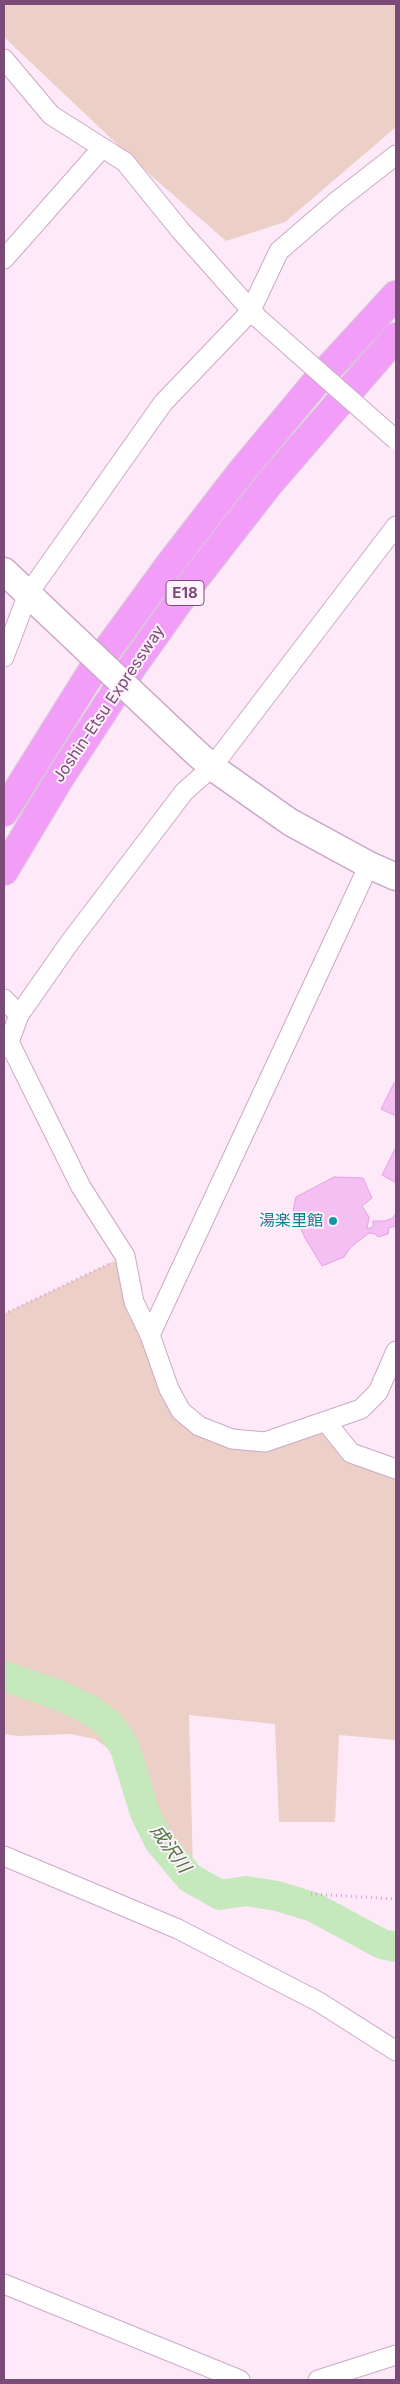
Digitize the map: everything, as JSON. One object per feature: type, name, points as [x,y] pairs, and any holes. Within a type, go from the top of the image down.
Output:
[{"type":"highway","name":"Joshin-Etsu Expressway","points":[[4,812],[94,668],[170,564],[317,381],[396,295]]},
{"type":"highway","name":"Joshin-Etsu Expressway","points":[[4,871],[61,776],[124,678],[194,580],[268,485],[396,337]]},
{"type":"street","points":[[4,59],[51,115],[125,162],[180,230],[254,315],[396,440]]},
{"type":"street","points":[[4,259],[102,148]]},
{"type":"street","points":[[4,657],[36,601],[163,403],[254,315],[279,251],[337,201],[396,155]]},
{"type":"street","points":[[396,526],[212,767],[184,792],[70,942],[11,1006],[6,1045],[81,1187],[125,1256],[134,1302],[150,1335],[169,1389],[181,1411],[198,1426],[232,1439],[265,1442],[361,1409],[378,1392],[396,1351]]},
{"type":"street","points":[[4,571],[212,767],[290,822],[369,865],[396,877]]},
{"type":"street","points":[[150,1335],[369,865]]},
{"type":"street","points":[[326,1422],[351,1453],[396,1469]]},
{"type":"street","points":[[4,1856],[178,1929],[319,2002],[396,2051]]},
{"type":"street","points":[[4,2284],[240,2380]]},
{"type":"street","points":[[318,2380],[340,2377],[396,2355]]},
{"type":"path","points":[[4,1314],[125,1256]]},
{"type":"path","points":[[311,1894],[396,1899]]},
{"type":"shaded area","points":[[4,4],[396,4],[396,127],[285,222],[226,241],[138,164],[4,37]]},
{"type":"shaded area","points":[[125,1256],[181,1411],[232,1439],[326,1422],[351,1453],[396,1469],[396,1740],[339,1735],[335,1822],[279,1822],[275,1724],[189,1715],[193,1872],[167,1842],[157,1818],[122,1758],[95,1739],[70,1734],[19,1736],[4,1734],[4,1314]]},
{"type":"building","points":[[394,1083],[396,1084],[396,1116],[381,1109]]},
{"type":"building","points":[[396,1147],[396,1183],[382,1175]]},
{"type":"building","name":"湯楽里館","points":[[334,1177],[363,1178],[372,1198],[362,1206],[369,1217],[367,1229],[373,1227],[373,1221],[385,1221],[393,1218],[396,1213],[396,1226],[389,1228],[388,1234],[378,1237],[375,1234],[369,1233],[351,1247],[344,1257],[322,1266],[305,1238],[293,1211],[296,1197]]},
{"type":"waterway","name":"成沢川","points":[[4,1676],[61,1696],[90,1710],[110,1725],[125,1748],[145,1813],[159,1841],[190,1878],[220,1895],[246,1891],[277,1896],[313,1907],[382,1944],[396,1947]]},
{"type":"place","name":"湯楽里館","points":[[333,1221]]}]
